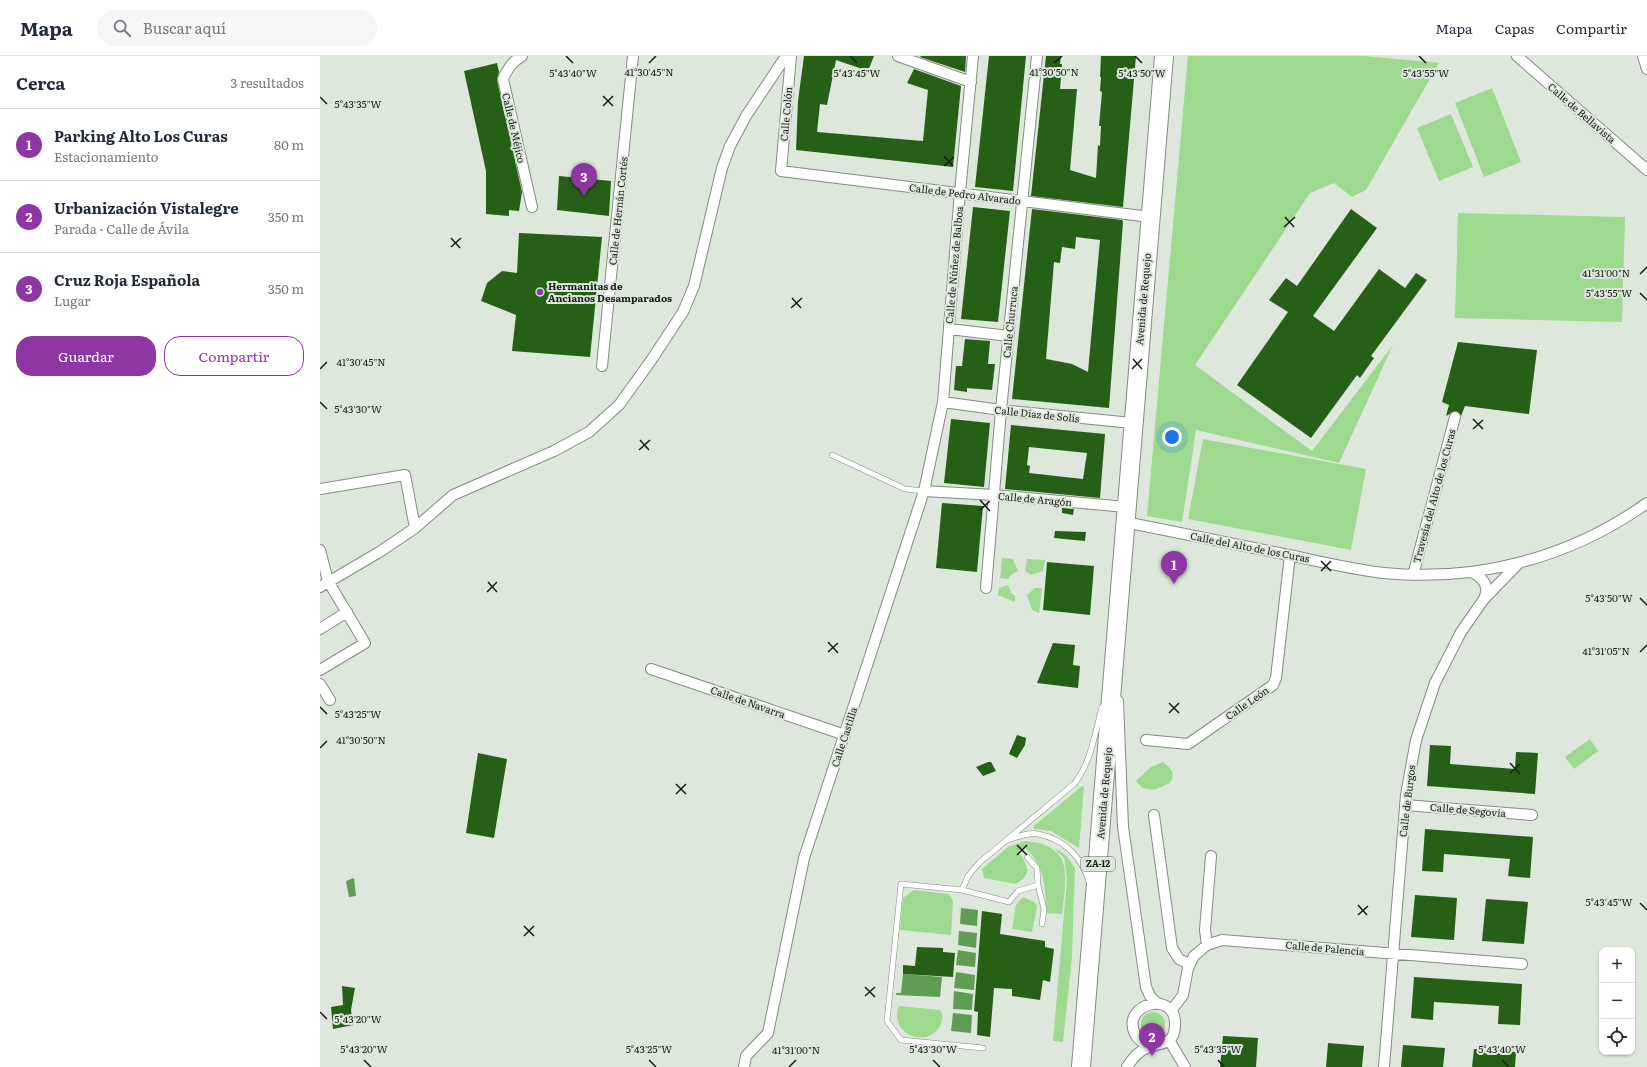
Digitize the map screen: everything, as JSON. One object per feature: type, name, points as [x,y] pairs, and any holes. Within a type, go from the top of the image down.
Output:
[{"type":"highway","name":"Avenida de Requejo","points":[[1081,1067],[1115,662],[1132,424],[1164,56]]},
{"type":"street","name":"Calle de Méjico","points":[[522,56],[514,61],[508,68],[503,79],[532,207]]},
{"type":"street","name":"Calle de Hernán Cortés","points":[[602,366],[633,56]]},
{"type":"street","points":[[324,584],[381,552],[415,528],[453,495],[554,451],[589,432],[619,406],[683,312],[694,286],[722,168],[730,146],[746,116],[786,56]]},
{"type":"street","name":"Calle Colón","points":[[781,171],[791,56]]},
{"type":"street","points":[[898,56],[971,82]]},
{"type":"street","name":"Calle de Núñez de Balboa","points":[[942,402],[973,56]]},
{"type":"street","name":"Calle Churruca","points":[[986,588],[1001,410],[1037,56]]},
{"type":"street","name":"Calle de Bellavista","points":[[1517,56],[1647,170]]},
{"type":"street","points":[[1643,56],[1647,69]]},
{"type":"street","name":"Calle de Pedro Alvarado","points":[[781,171],[960,192],[1150,217]]},
{"type":"street","points":[[949,330],[1009,336]]},
{"type":"street","name":"Calle Díaz de Solís","points":[[942,402],[1132,424]]},
{"type":"street","name":"Calle Castilla","points":[[744,1067],[746,1056],[768,1033],[804,858],[924,491],[942,402]]},
{"type":"street","name":"Travesía del Alto de los Curas","points":[[1413,575],[1455,417]]},
{"type":"street","points":[[320,489],[405,475],[415,528]]},
{"type":"street","name":"Calle de Aragón","points":[[924,491],[994,495],[1125,514]]},
{"type":"street","name":"Calle del Alto de los Curas","points":[[1125,514],[1290,555],[1365,570],[1413,575],[1472,572],[1518,564],[1544,556],[1585,540],[1611,526],[1647,503]]},
{"type":"street","points":[[320,550],[324,584],[347,612],[365,643],[320,670]]},
{"type":"street","name":"Calle León","points":[[1146,740],[1188,744],[1273,684],[1276,678],[1290,555]]},
{"type":"street","name":"Calle de Burgos","points":[[1384,1067],[1405,805],[1414,749],[1430,697],[1456,642],[1484,599],[1518,564]]},
{"type":"street","points":[[1472,572],[1480,577],[1486,585],[1487,592],[1484,599]]},
{"type":"street","points":[[320,629],[347,612]]},
{"type":"street","points":[[1115,662],[1121,736],[1122,811],[1125,841],[1146,987],[1150,996],[1157,1004]]},
{"type":"street","name":"Calle de Navarra","points":[[651,669],[845,735]]},
{"type":"street","points":[[320,684],[330,700]]},
{"type":"street","name":"Calle de Segovia","points":[[1405,805],[1532,815]]},
{"type":"street","points":[[1154,815],[1172,948],[1178,959],[1189,964]]},
{"type":"street","points":[[1207,945],[1205,930],[1211,856]]},
{"type":"street","name":"Calle de Palencia","points":[[1171,1011],[1182,995],[1189,964],[1196,954],[1207,945],[1218,941],[1227,940],[1522,964]]},
{"type":"street","points":[[1127,1067],[1138,1053],[1169,1040],[1175,1025],[1171,1011],[1165,1005],[1157,1004],[1142,1008],[1135,1016],[1133,1023],[1134,1031],[1138,1039],[1152,1046]]},
{"type":"street","points":[[1169,1040],[1185,1067]]},
{"type":"lane","name":"Calle de Aragón","points":[[832,454],[905,490],[924,491]]},
{"type":"lane","name":"Avenida de Requejo","points":[[962,890],[973,869],[1074,784],[1081,776],[1089,755],[1115,662]]},
{"type":"lane","points":[[1005,841],[1023,835],[1038,834],[1068,846],[1078,858],[1087,875],[1094,900]]},
{"type":"lane","points":[[1028,857],[1037,868],[1039,879],[1038,886],[1044,909],[1042,924]]},
{"type":"lane","points":[[983,1048],[900,1040],[887,1021],[901,884],[962,890],[1009,902],[1018,892],[1038,886]]},
{"type":"shaded area","points":[[1188,56],[1365,56],[1439,63],[1366,190],[1352,197],[1334,183],[1310,193],[1195,365],[1312,451],[1393,345],[1339,463],[1196,430],[1182,522],[1147,516]]},
{"type":"shaded area","points":[[1492,88],[1521,162],[1484,177],[1455,103]]},
{"type":"shaded area","points":[[1451,114],[1473,167],[1439,181],[1417,128]]},
{"type":"shaded area","points":[[1458,213],[1625,217],[1622,322],[1455,318]]},
{"type":"shaded area","points":[[1203,439],[1366,469],[1351,550],[1188,519]]},
{"type":"shaded area","points":[[1002,558],[1013,559],[1018,571],[1012,574],[1008,579],[1000,578]]},
{"type":"shaded area","points":[[1027,559],[1045,560],[1043,571],[1031,575],[1025,571]]},
{"type":"shaded area","points":[[1008,585],[1011,593],[1015,596],[1015,602],[998,595],[999,588]]},
{"type":"shaded area","points":[[1035,588],[1042,588],[1039,613],[1032,610],[1027,595]]},
{"type":"shaded area","points":[[1590,739],[1598,751],[1574,769],[1565,757]]},
{"type":"shaded area","points":[[1163,762],[1173,773],[1170,783],[1154,790],[1142,788],[1136,781],[1151,767]]},
{"type":"shaded area","points":[[1082,786],[1084,786],[1079,848],[1051,831],[1034,829],[1034,826]]},
{"type":"shaded area","points":[[1025,841],[1041,844],[1052,849],[1060,856],[1064,865],[1065,876],[1062,914],[1047,913],[1044,885],[1040,868],[1036,860],[1023,847],[1019,852],[1028,871],[1023,879],[1016,884],[984,878],[982,869],[1008,847]]},
{"type":"shaded area","points":[[1054,848],[1066,855],[1075,868],[1072,957],[1063,1042],[1053,1041],[1067,879],[1064,858]]},
{"type":"shaded area","points":[[354,878],[356,896],[349,897],[346,881]]},
{"type":"shaded area","points":[[914,890],[949,894],[953,901],[951,935],[900,930],[903,898]]},
{"type":"shaded area","points":[[1023,897],[1034,902],[1037,906],[1032,932],[1012,929],[1016,905]]},
{"type":"shaded area","points":[[961,908],[978,910],[977,926],[960,924]]},
{"type":"shaded area","points":[[959,931],[977,933],[976,948],[958,945]]},
{"type":"shaded area","points":[[958,950],[976,953],[975,967],[956,965]]},
{"type":"shaded area","points":[[956,972],[975,975],[974,990],[954,988]]},
{"type":"shaded area","points":[[903,974],[942,977],[940,997],[896,995],[896,993],[901,993]]},
{"type":"shaded area","points":[[954,991],[973,994],[972,1010],[953,1009]]},
{"type":"shaded area","points":[[899,1006],[940,1010],[942,1013],[942,1020],[938,1030],[927,1037],[920,1038],[908,1034],[903,1030],[898,1022],[897,1015]]},
{"type":"shaded area","points":[[1153,1012],[1161,1016],[1165,1024],[1161,1032],[1153,1036],[1145,1032],[1141,1024],[1145,1016]]},
{"type":"shaded area","points":[[953,1013],[972,1015],[971,1033],[951,1031]]},
{"type":"building","points":[[804,56],[874,56],[868,71],[836,60],[827,105],[820,104],[817,132],[923,141],[928,90],[907,83],[914,69],[961,86],[953,167],[796,150],[798,101]]},
{"type":"building","points":[[966,56],[965,72],[920,57]]},
{"type":"building","points":[[989,56],[1026,56],[1013,191],[975,187]]},
{"type":"building","points":[[1046,56],[1061,56],[1060,64],[1062,64],[1060,89],[1077,89],[1070,170],[1096,178],[1101,126],[1099,126],[1102,92],[1100,91],[1101,56],[1136,56],[1123,207],[1031,196]]},
{"type":"building","points":[[497,63],[499,72],[497,80],[522,192],[519,211],[509,210],[509,216],[486,214],[486,171],[464,71]]},
{"type":"building","points":[[559,176],[611,181],[609,216],[557,210]]},
{"type":"building","points":[[973,207],[1010,211],[998,322],[961,319]]},
{"type":"building","points":[[1032,209],[1122,220],[1109,408],[1012,399]],"holes":[[[1076,237],[1100,240],[1088,372],[1072,364],[1046,359],[1054,262],[1060,263],[1062,247],[1075,249]]]},
{"type":"building","points":[[1351,209],[1377,228],[1313,316],[1334,331],[1379,269],[1405,288],[1416,273],[1427,280],[1371,356],[1374,358],[1360,378],[1357,375],[1311,438],[1237,385],[1288,312],[1269,300],[1286,278],[1297,286]]},
{"type":"building","name":"Hermanitas de Ancianos Desamparados","points":[[519,233],[602,237],[590,357],[512,351],[516,315],[481,301],[487,283],[502,271],[517,273]]},
{"type":"building","points":[[965,339],[990,341],[988,364],[995,364],[992,390],[967,388],[967,392],[954,390],[956,366],[962,366]]},
{"type":"building","points":[[1458,342],[1537,350],[1529,414],[1465,406],[1461,416],[1456,411],[1446,416],[1449,405],[1442,402]]},
{"type":"building","points":[[951,419],[990,423],[984,487],[944,483]]},
{"type":"building","points":[[1011,425],[1105,434],[1100,498],[1005,489]],"holes":[[[1029,447],[1087,453],[1083,479],[1029,473],[1030,466],[1027,465]]]},
{"type":"building","points":[[942,503],[983,506],[977,572],[936,568]]},
{"type":"building","points":[[1062,508],[1074,509],[1073,515],[1062,513]]},
{"type":"building","points":[[1055,531],[1086,532],[1085,541],[1054,538]]},
{"type":"building","points":[[1047,562],[1094,566],[1090,615],[1043,610]]},
{"type":"building","points":[[1053,643],[1075,645],[1073,665],[1080,666],[1078,688],[1037,683]]},
{"type":"building","points":[[1017,735],[1026,738],[1025,745],[1017,758],[1009,754]]},
{"type":"building","points":[[1430,745],[1451,746],[1450,764],[1515,769],[1516,752],[1538,753],[1535,794],[1427,786]]},
{"type":"building","points":[[478,753],[507,759],[494,838],[466,833]]},
{"type":"building","points":[[991,762],[996,771],[983,776],[976,767]]},
{"type":"building","points":[[1425,829],[1533,837],[1530,878],[1508,876],[1510,859],[1444,854],[1443,872],[1422,871]]},
{"type":"building","points":[[1415,895],[1457,898],[1454,940],[1411,937]]},
{"type":"building","points":[[1486,899],[1528,902],[1524,944],[1482,941]]},
{"type":"building","points":[[982,911],[1002,914],[1000,934],[1045,941],[1045,947],[1054,949],[1050,982],[1043,980],[1040,1000],[1012,996],[1012,989],[994,988],[990,1037],[977,1035],[978,1012],[974,1011]]},
{"type":"building","points":[[917,947],[943,948],[943,952],[955,953],[953,977],[903,974],[903,965],[915,966]]},
{"type":"building","points":[[1414,977],[1522,984],[1520,1025],[1498,1024],[1499,1006],[1434,1002],[1433,1020],[1411,1018]]},
{"type":"building","points":[[342,986],[355,988],[351,1010],[353,1025],[333,1029],[331,1007],[343,1005]]},
{"type":"building","points":[[1223,1036],[1258,1038],[1256,1067],[1220,1067]]},
{"type":"building","points":[[1328,1043],[1364,1046],[1362,1067],[1326,1067]]},
{"type":"building","points":[[1403,1045],[1445,1048],[1443,1067],[1401,1067]]},
{"type":"building","points":[[1474,1049],[1516,1052],[1515,1067],[1472,1067]]},
{"type":"place","name":"Cruz Roja Española","points":[[584,196]]},
{"type":"place","name":"Hermanitas de Ancianos Desamparados","points":[[540,292]]},
{"type":"place","name":"Parking Alto Los Curas","points":[[1174,584]]},
{"type":"place","name":"Urbanización Vistalegre","points":[[1152,1056]]}]
